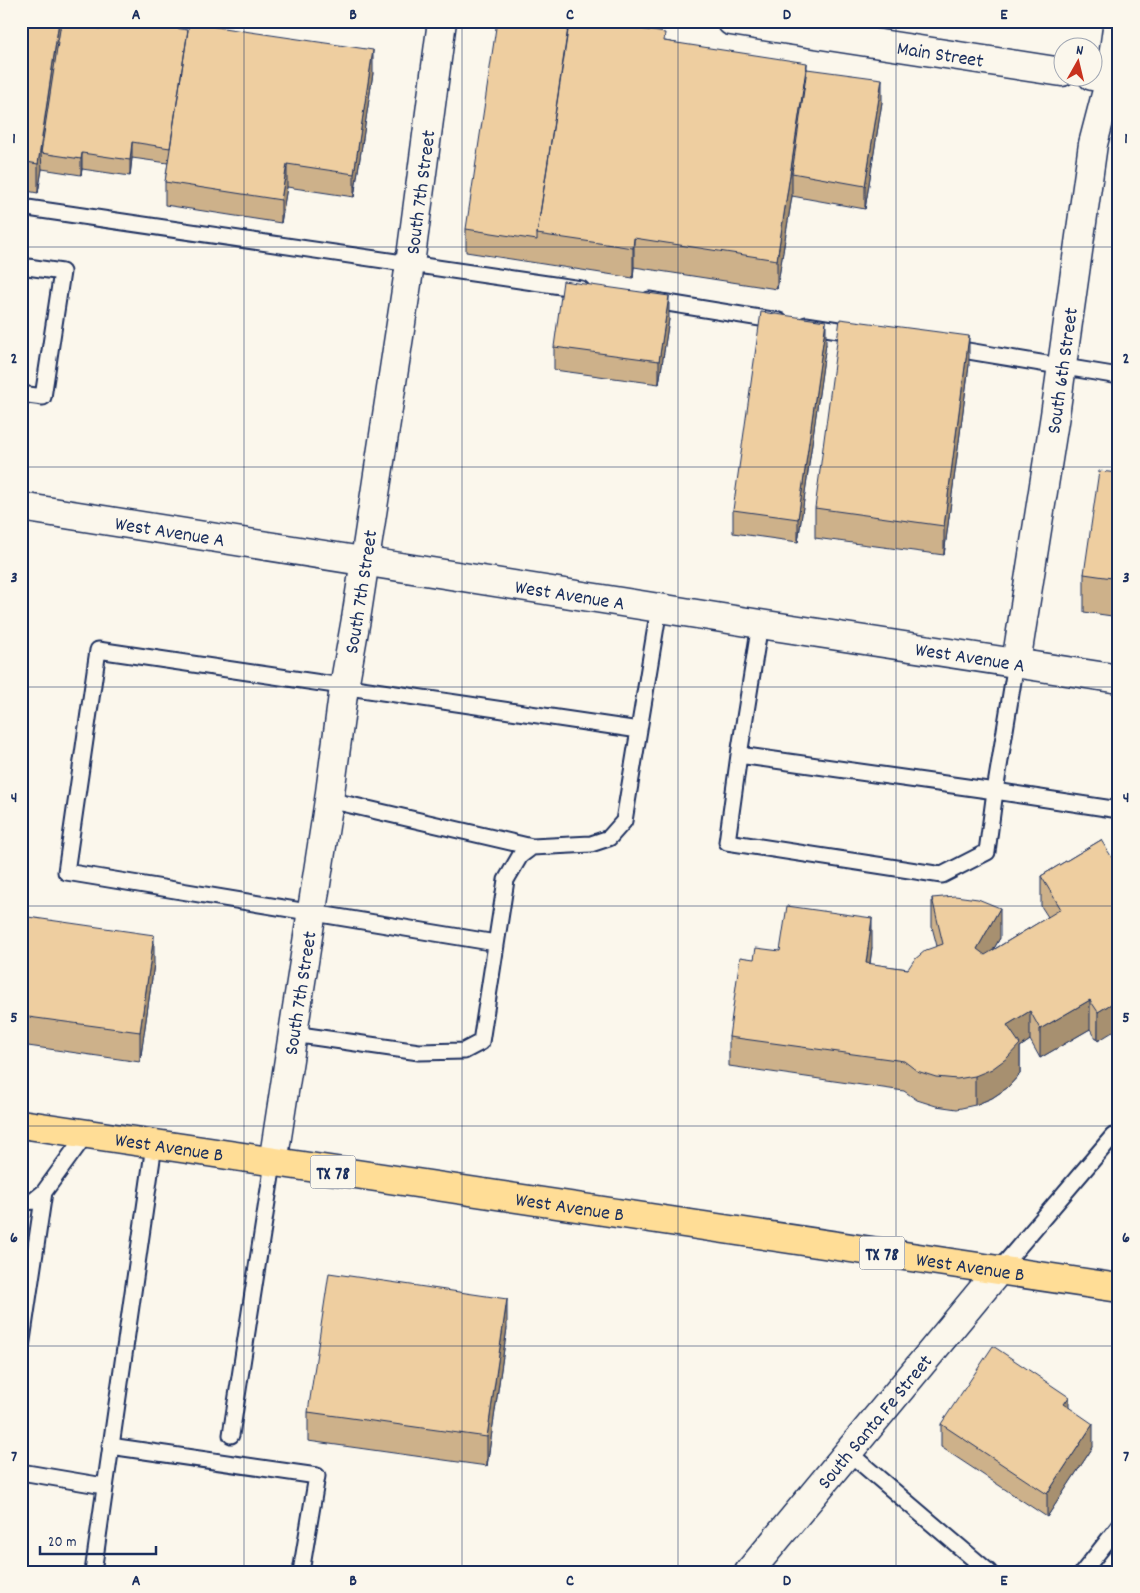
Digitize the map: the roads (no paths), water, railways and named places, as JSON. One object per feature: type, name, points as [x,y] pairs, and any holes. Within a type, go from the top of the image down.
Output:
[{"type":"main road","name":"West Avenue B","points":[[21,1124],[1119,1288]]},
{"type":"street","name":"South 7th Street","points":[[273,1163],[329,800],[344,687],[410,264],[442,21]]},
{"type":"street","name":"Main Street","points":[[731,21],[772,24],[1052,70]]},
{"type":"street","name":"South 6th Street","points":[[1016,663],[1062,366],[1093,144],[1118,21]]},
{"type":"street","name":"West Avenue A","points":[[21,507],[1119,679]]},
{"type":"street","name":"South Santa Fe Street","points":[[749,1572],[999,1270]]},
{"type":"lane","points":[[21,207],[592,291]]},
{"type":"lane","points":[[21,266],[62,272],[43,397],[21,394]]},
{"type":"lane","points":[[630,297],[875,336]]},
{"type":"lane","points":[[934,346],[1119,376]]},
{"type":"lane","points":[[329,800],[532,847],[591,844],[609,838],[624,822],[659,608]]},
{"type":"lane","points":[[760,624],[727,842],[942,875],[987,852],[1016,663]]},
{"type":"lane","points":[[496,943],[66,872],[98,650],[639,730]]},
{"type":"lane","points":[[739,755],[1119,810]]},
{"type":"lane","points":[[293,1034],[419,1052],[464,1051],[481,1042],[506,880],[520,856],[532,847]]},
{"type":"lane","points":[[21,1202],[33,1201],[44,1192],[86,1134]]},
{"type":"lane","points":[[999,1270],[1113,1136],[1119,1136]]},
{"type":"lane","points":[[93,1572],[154,1145]]},
{"type":"lane","points":[[231,1435],[273,1163]]},
{"type":"lane","points":[[21,1347],[44,1192]]},
{"type":"lane","points":[[110,1446],[316,1476],[301,1572]]},
{"type":"lane","points":[[848,1452],[989,1572]]},
{"type":"lane","points":[[21,1472],[104,1486]]},
{"type":"lane","points":[[1083,1572],[1119,1526]]}]
